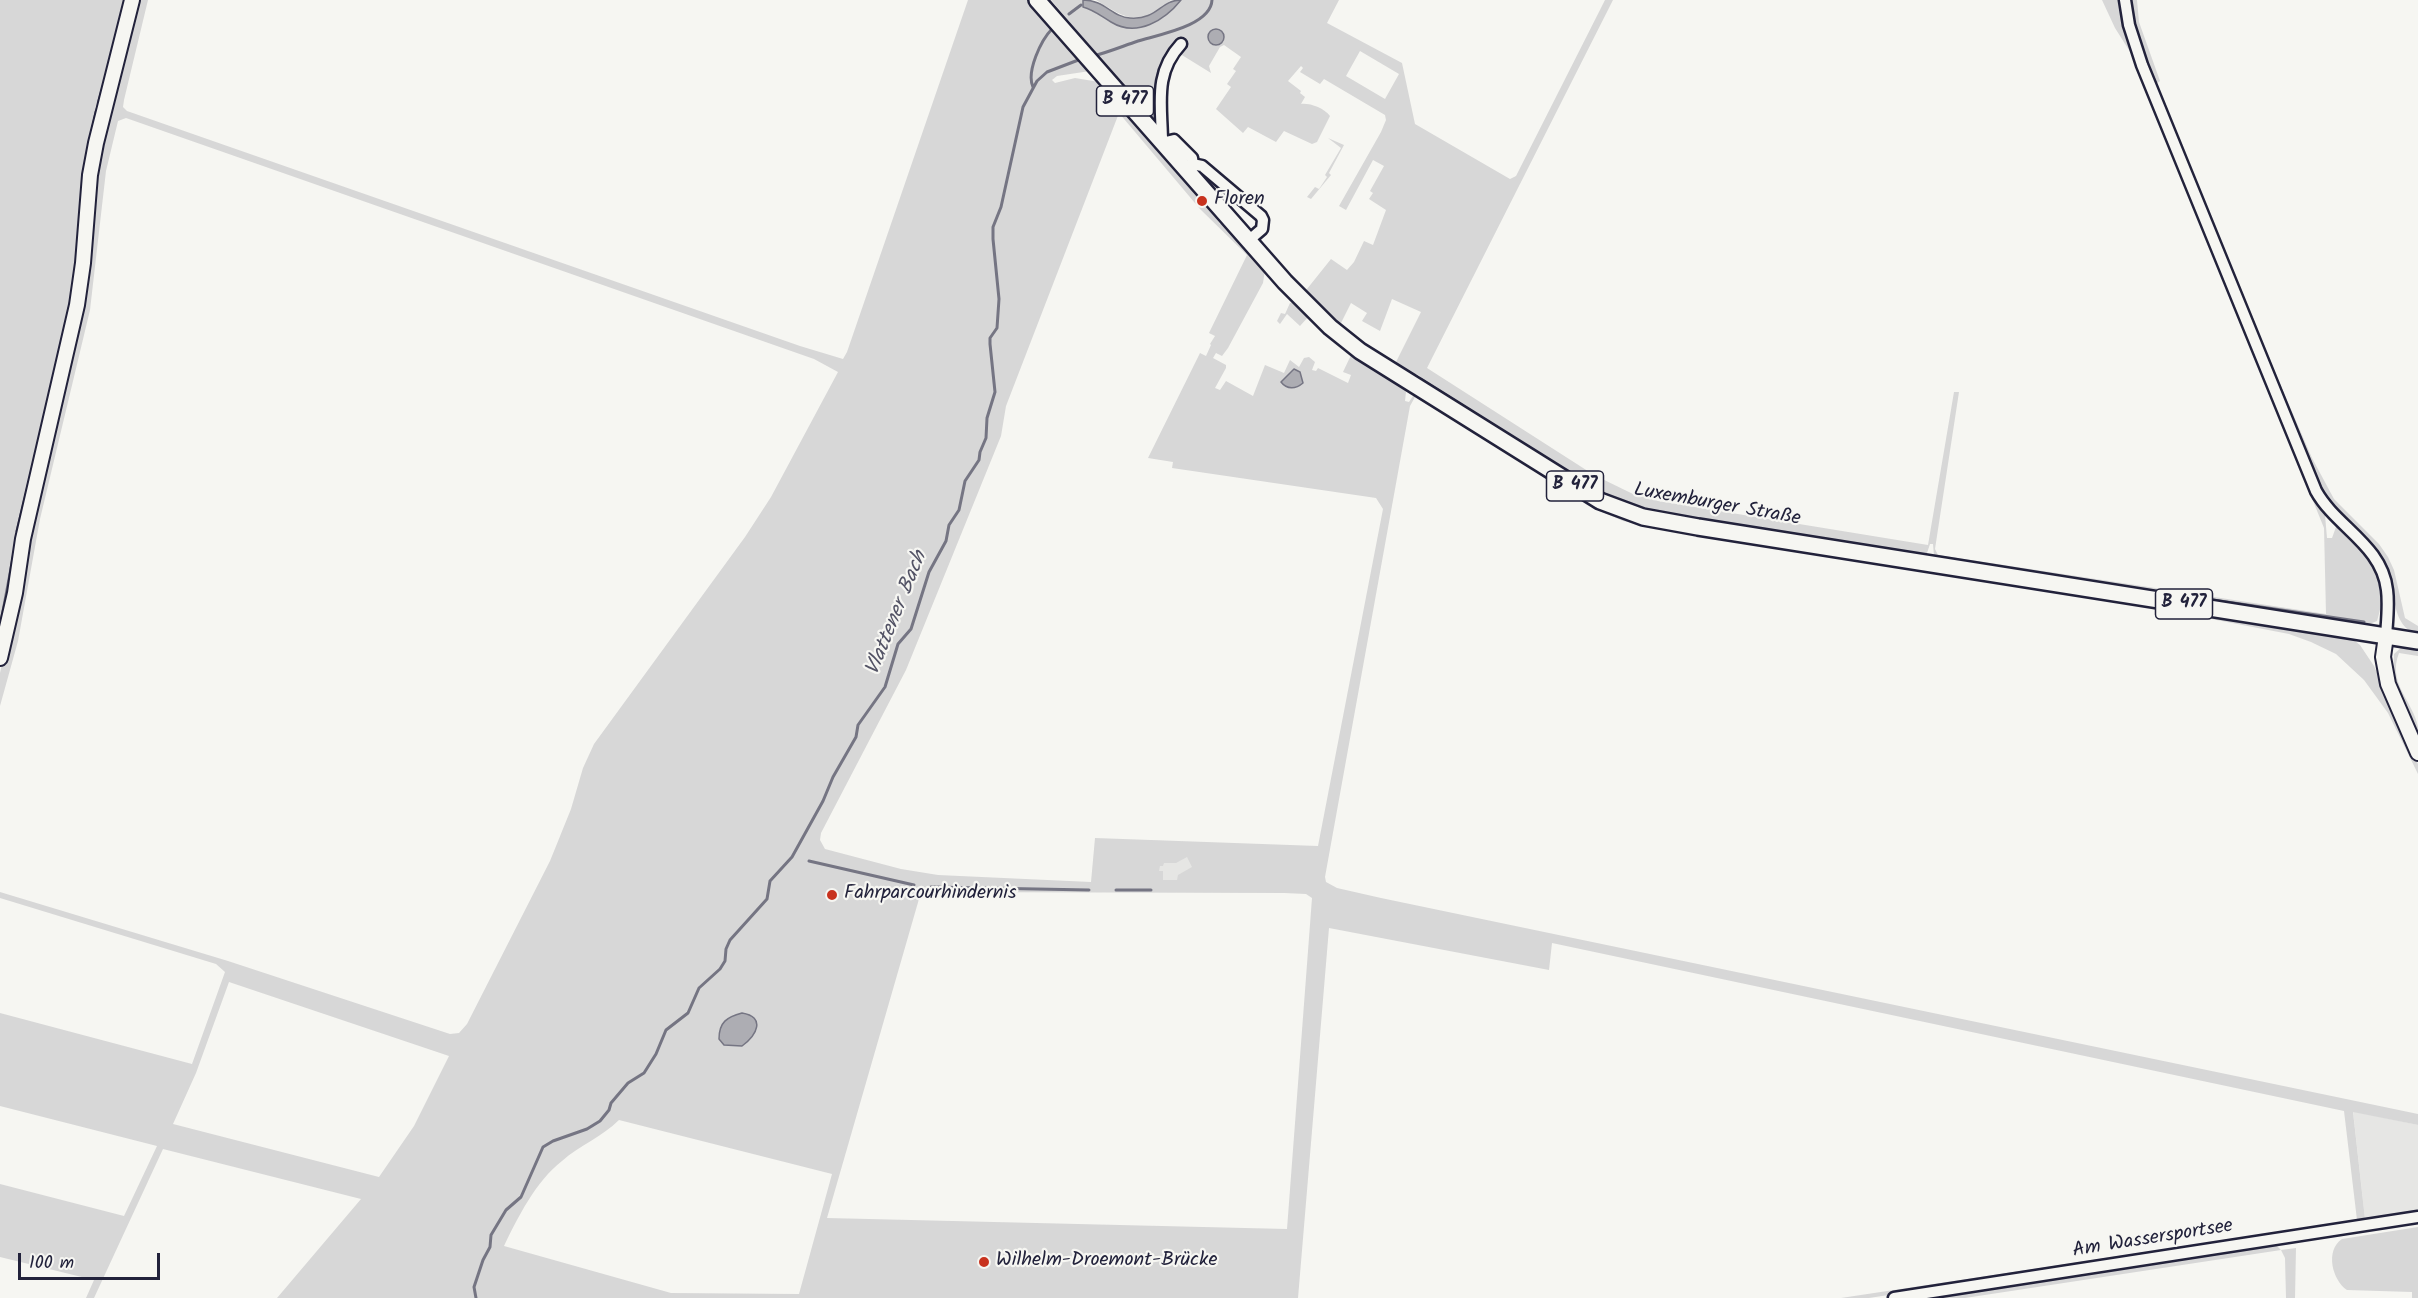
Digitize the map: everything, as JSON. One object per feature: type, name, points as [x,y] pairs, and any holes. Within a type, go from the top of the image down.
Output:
[{"type":"main road","name":"Luxemburger Straße","points":[[1037,0],[1162,143],[1189,170],[1248,241],[1303,301],[1354,347],[1585,492],[1626,512],[1698,527],[2385,636]]},
{"type":"main road","name":"B 477","points":[[2385,636],[2418,641]]},
{"type":"street","points":[[0,658],[13,602],[23,539],[76,305],[83,263],[90,175],[96,143],[132,0]]},
{"type":"street","points":[[2125,0],[2129,25],[2142,65],[2316,491],[2330,512],[2367,547],[2382,570],[2388,601],[2383,657],[2388,684],[2418,753]]},
{"type":"street","points":[[1162,143],[1162,75],[1167,60],[1180,44]]},
{"type":"street","points":[[1189,170],[1197,165],[1202,166],[1261,216],[1262,229],[1248,241]]},
{"type":"street","name":"Am Wassersportsee","points":[[1894,1298],[2418,1217]]},
{"type":"shaded area","points":[[0,0],[128,0],[101,103],[97,103],[95,108],[98,110],[80,257],[0,641]]},
{"type":"shaded area","points":[[136,0],[148,0],[124,100],[123,107],[127,111],[843,359],[968,0],[1031,0],[1090,71],[1057,76],[1052,80],[1055,83],[1075,78],[1099,82],[1201,198],[1220,224],[1222,223],[1241,241],[1265,270],[1263,283],[1228,348],[1222,356],[1216,353],[1213,358],[1226,365],[1215,388],[1220,390],[1226,381],[1253,396],[1265,365],[1284,373],[1290,360],[1299,367],[1304,358],[1309,357],[1315,362],[1312,370],[1316,371],[1318,368],[1348,383],[1351,375],[1343,372],[1352,353],[1403,384],[1406,392],[1405,401],[1409,402],[1415,393],[1598,505],[2350,637],[2360,645],[2374,666],[2418,764],[2418,774],[2388,713],[2364,680],[2336,654],[2311,642],[2289,634],[2165,610],[1666,530],[1623,521],[1600,511],[1415,397],[1410,406],[1325,877],[1326,882],[1337,888],[1381,898],[2418,1114],[2418,1125],[2353,1112],[2365,1219],[2418,1211],[2418,1214],[1869,1298],[1841,1298],[2357,1220],[2344,1111],[1552,943],[1549,970],[1329,928],[1298,1298],[277,1298],[361,1199],[163,1149],[94,1298],[86,1298],[94,1280],[0,1257],[0,1184],[124,1216],[157,1146],[0,1106],[0,1013],[192,1064],[225,972],[216,964],[0,898],[0,892],[228,961],[450,1034],[459,1033],[467,1024],[550,861],[571,809],[583,768],[594,744],[745,537],[771,497],[838,372],[814,359],[126,118],[118,121],[106,171],[90,310],[40,519],[18,641],[0,706],[0,673],[15,606],[93,184]],"holes":[[[1119,113],[1200,209],[1247,255],[1209,333],[1215,336],[1206,356],[1200,353],[1148,458],[1173,462],[1172,468],[1376,498],[1383,509],[1318,846],[1095,838],[1091,882],[938,875],[901,869],[825,849],[820,840],[821,833],[906,670],[1001,436],[1006,406]],[[1187,857],[1192,867],[1178,875],[1177,880],[1163,880],[1163,871],[1159,871],[1160,866],[1164,863],[1176,863]],[[921,892],[1284,893],[1306,894],[1312,898],[1287,1229],[827,1218]],[[229,982],[449,1056],[414,1126],[379,1177],[173,1124],[196,1073]],[[619,1120],[832,1174],[799,1294],[671,1293],[504,1246],[522,1212],[544,1179],[569,1155]]]},
{"type":"shaded area","points":[[1051,0],[1083,0],[1083,7],[1111,22],[1131,28],[1150,25],[1159,20],[1181,0],[1339,0],[1327,23],[1402,63],[1415,124],[1510,179],[1516,176],[1605,0],[1613,0],[1427,368],[1594,475],[1633,494],[1658,501],[1928,545],[1954,392],[1959,392],[1935,549],[1938,555],[2326,614],[2324,528],[2134,58],[2115,28],[2102,0],[2122,0],[2128,34],[2137,63],[2307,482],[2325,515],[2327,538],[2332,538],[2336,527],[2339,527],[2361,548],[2376,568],[2382,591],[2377,621],[2362,627],[1939,561],[1934,556],[1933,544],[1930,544],[1927,553],[1918,557],[1663,517],[1615,502],[1571,478],[1421,383],[1420,376],[1416,374],[1409,376],[1394,366],[1421,312],[1392,299],[1380,331],[1362,321],[1367,313],[1351,303],[1339,327],[1303,294],[1331,259],[1347,270],[1354,262],[1364,241],[1373,245],[1386,210],[1369,199],[1373,193],[1370,191],[1384,166],[1373,160],[1346,210],[1339,206],[1381,132],[1386,120],[1385,115],[1324,79],[1320,84],[1300,72],[1303,68],[1301,66],[1288,81],[1305,97],[1301,104],[1317,107],[1330,116],[1317,142],[1312,144],[1284,131],[1276,142],[1248,127],[1243,133],[1216,109],[1231,87],[1227,84],[1236,71],[1233,69],[1241,57],[1224,45],[1220,47],[1209,66],[1211,73],[1177,52],[1166,73],[1165,124],[1162,103],[1163,79],[1171,58],[1175,53],[1186,43],[1182,39],[1167,59],[1160,81],[1158,104],[1161,129]],"holes":[[[1360,51],[1399,74],[1385,99],[1346,76]]]},
{"type":"shaded area","points":[[1083,0],[1097,3],[1124,17],[1139,18],[1153,13],[1168,3],[1181,0],[1159,20],[1131,28],[1111,22],[1083,7]]},
{"type":"shaded area","points":[[1096,0],[1171,0],[1151,14],[1134,18],[1125,16]]},
{"type":"shaded area","points":[[2129,0],[2137,0],[2139,22],[2160,81],[2156,84],[2249,312],[2312,458],[2334,499],[2379,544],[2388,557],[2394,570],[2405,618],[2418,626],[2418,635],[2409,631],[2399,617],[2384,562],[2365,538],[2334,510],[2318,487],[2139,46]]},
{"type":"shaded area","points":[[1213,29],[1219,29],[1224,37],[1222,43],[1213,45],[1208,40],[1208,34]]},
{"type":"shaded area","points":[[1328,138],[1344,145],[1329,173],[1331,175],[1311,199],[1307,197],[1315,187],[1319,189],[1341,148]]},
{"type":"shaded area","points":[[1295,302],[1309,316],[1300,326],[1287,314],[1280,324],[1277,321],[1281,313],[1285,314],[1290,303]]},
{"type":"shaded area","points":[[1294,369],[1300,372],[1303,383],[1295,387],[1283,385],[1281,382]]},
{"type":"shaded area","points":[[2403,646],[2418,647],[2418,656],[2399,653],[2396,674],[2418,727],[2418,742],[2393,682],[2394,654]]},
{"type":"shaded area","points":[[1145,840],[1203,843],[1203,884],[1146,883]]},
{"type":"shaded area","points":[[742,1013],[750,1015],[757,1022],[755,1032],[742,1046],[724,1045],[719,1039],[722,1024],[732,1016]]},
{"type":"shaded area","points":[[2353,1111],[2418,1125],[2418,1211],[2365,1219]]},
{"type":"shaded area","points":[[2418,1227],[2418,1298],[2412,1298],[2412,1292],[2347,1290],[2342,1285],[2334,1272],[2332,1257],[2337,1244],[2342,1239]]},
{"type":"shaded area","points":[[2275,1244],[2281,1250],[1965,1298],[1923,1298]]},
{"type":"shaded area","points":[[2296,1248],[2295,1298],[2286,1298],[2285,1258],[2281,1250]]},
{"type":"waterway","name":"Vlattener Bach","points":[[1093,56],[1193,23],[1203,17],[1212,0]]},
{"type":"waterway","points":[[1069,14],[1081,5]]},
{"type":"waterway","points":[[1033,87],[1031,81],[1033,65],[1043,41],[1052,29]]},
{"type":"waterway","name":"Vlattener Bach","points":[[476,1298],[474,1287],[490,1247],[491,1235],[506,1210],[521,1197],[543,1147],[587,1129],[600,1121],[609,1110],[611,1103],[628,1083],[644,1073],[656,1054],[666,1030],[688,1013],[699,988],[720,969],[725,961],[726,949],[730,940],[767,899],[770,881],[792,857],[856,737],[858,725],[885,687],[898,644],[911,629],[929,572],[946,541],[949,525],[959,510],[965,481],[979,460],[986,438],[987,418],[995,392],[990,338],[997,328],[999,299],[993,227],[1001,207],[1023,107],[1037,81],[1047,72],[1081,59]]},
{"type":"waterway","points":[[99,101],[105,80]]},
{"type":"waterway","points":[[83,175],[96,112]]},
{"type":"waterway","points":[[82,196],[83,182]]},
{"type":"waterway","points":[[66,324],[73,289]]},
{"type":"waterway","points":[[1397,366],[1412,374]]},
{"type":"waterway","points":[[1422,380],[1493,425]]},
{"type":"waterway","points":[[17,531],[32,470]]},
{"type":"waterway","points":[[1598,491],[1611,497]]},
{"type":"waterway","points":[[1690,518],[1763,530]]},
{"type":"waterway","points":[[0,627],[16,542]]},
{"type":"waterway","points":[[1885,549],[1914,554]]},
{"type":"waterway","points":[[2117,586],[2364,622]]},
{"type":"waterway","points":[[809,861],[914,885]]},
{"type":"waterway","points":[[931,887],[1089,890]]},
{"type":"waterway","points":[[1116,890],[1151,890]]},
{"type":"place","name":"Floren","points":[[1202,201]]},
{"type":"place","name":"Fahrparcourhindernis","points":[[832,895]]},
{"type":"place","name":"Wilhelm-Droemont-Brücke","points":[[984,1262]]}]
